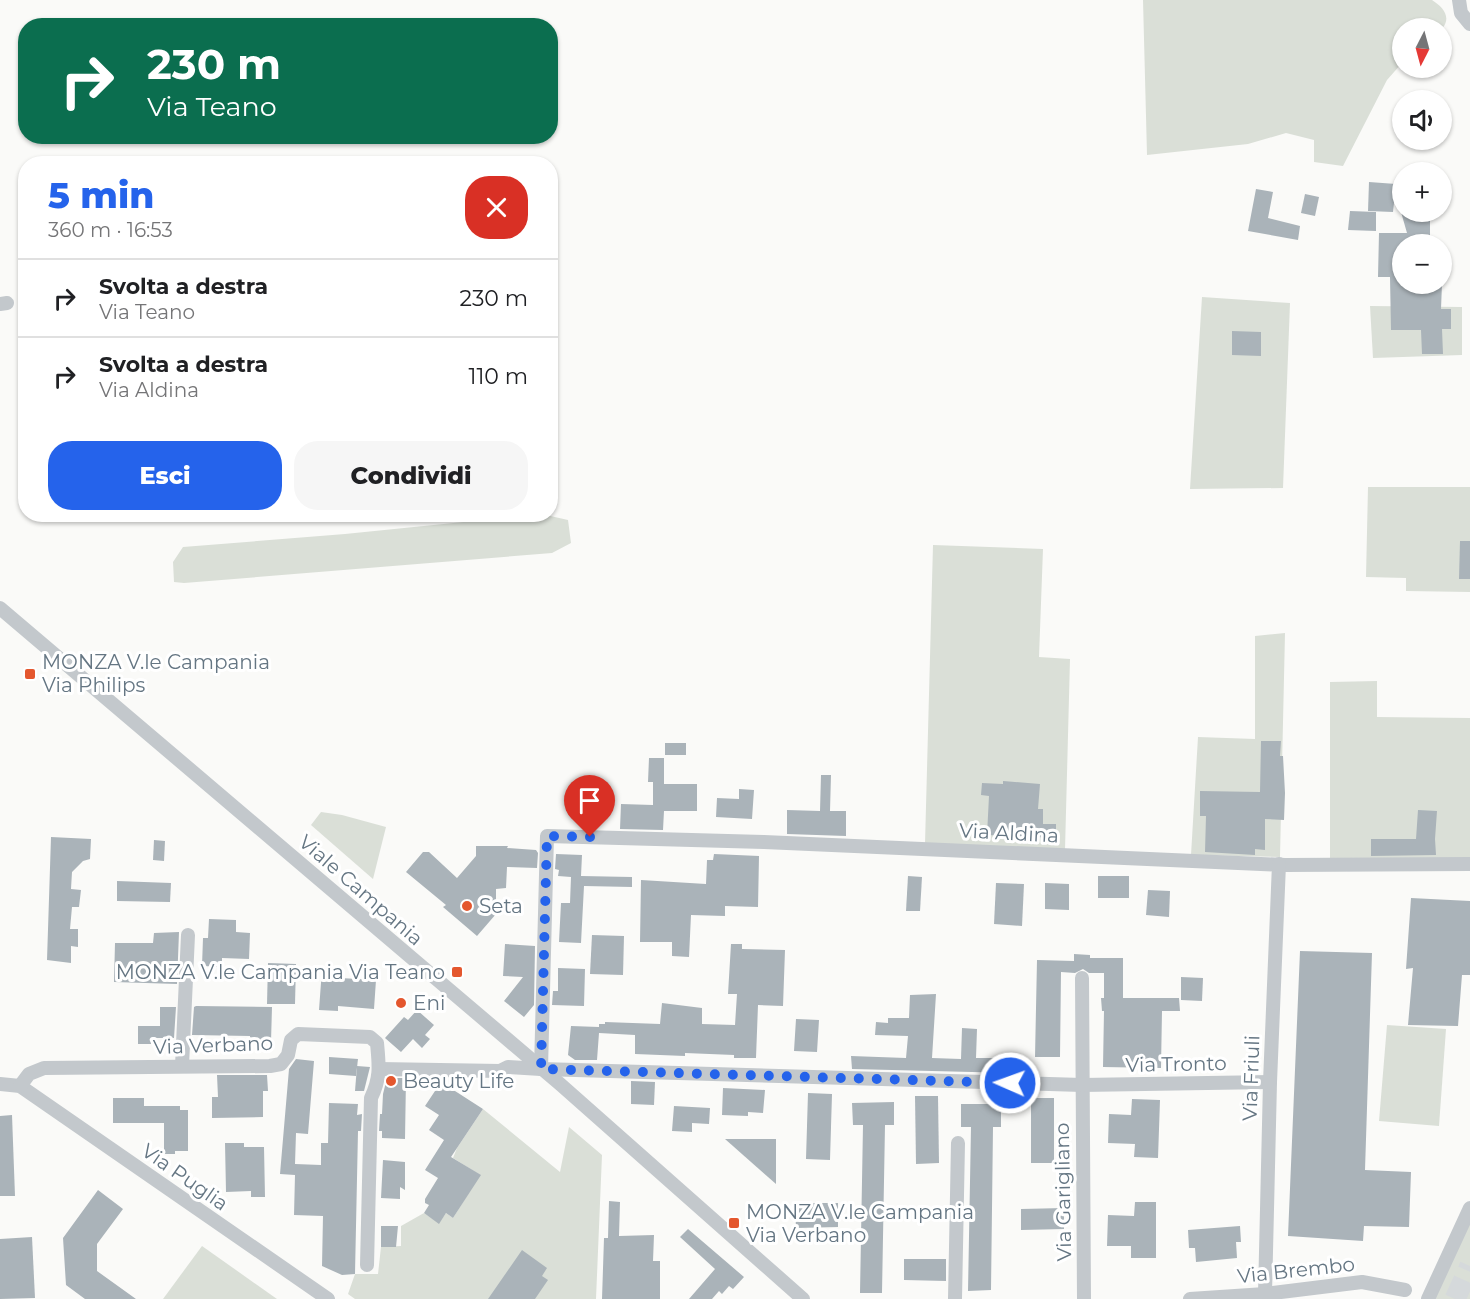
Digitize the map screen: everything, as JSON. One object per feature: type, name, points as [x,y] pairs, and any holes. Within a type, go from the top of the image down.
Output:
[{"type":"street","points":[[1456,3],[1470,24]]},
{"type":"street","name":"Viale Campania","points":[[0,608],[541,1069],[803,1299]]},
{"type":"street","name":"Via Aldina","points":[[541,1069],[547,836],[764,842],[1279,864],[1470,864]]},
{"type":"street","name":"Via Friuli","points":[[1265,1294],[1270,1082],[1279,864]]},
{"type":"street","points":[[182,1066],[188,935]]},
{"type":"street","points":[[1082,978],[1082,1085]]},
{"type":"street","name":"Via Verbano","points":[[20,1086],[29,1074],[44,1068],[270,1066],[281,1064],[285,1060],[291,1040],[298,1034],[370,1037],[377,1043],[379,1069]]},
{"type":"street","points":[[367,1265],[371,1098],[378,1084],[379,1069],[500,1071],[508,1066],[541,1069]]},
{"type":"street","name":"Via Tronto","points":[[541,1069],[1082,1085],[1270,1082]]},
{"type":"street","name":"Via Puglia","points":[[0,1084],[20,1086],[328,1299]]},
{"type":"street","name":"Via Garigliano","points":[[1082,1085],[1084,1299]]},
{"type":"street","points":[[955,1299],[957,1143]]},
{"type":"street","points":[[1428,1299],[1470,1208]]},
{"type":"street","name":"Via Brembo","points":[[1190,1299],[1265,1294],[1362,1282],[1405,1290]]},
{"type":"shaded area","points":[[1143,0],[1432,0],[1445,13],[1446,18],[1392,18],[1392,74],[1343,166],[1314,162],[1314,140],[1286,133],[1248,144],[1147,155]]},
{"type":"shaded area","points":[[1202,297],[1290,303],[1283,488],[1190,489]]},
{"type":"shaded area","points":[[1370,306],[1462,307],[1462,355],[1373,358]]},
{"type":"shaded area","points":[[1368,487],[1470,487],[1470,592],[1406,591],[1406,578],[1366,577]]},
{"type":"shaded area","points":[[558,518],[568,520],[571,543],[552,553],[174,582],[173,562],[183,547],[464,522],[558,522]]},
{"type":"shaded area","points":[[933,545],[1043,549],[1039,657],[1070,659],[1065,850],[925,844]]},
{"type":"shaded area","points":[[1285,633],[1280,857],[1191,855],[1198,737],[1255,739],[1255,636]]},
{"type":"shaded area","points":[[1377,681],[1377,717],[1470,718],[1470,859],[1330,858],[1330,682]]},
{"type":"shaded area","points":[[321,812],[386,827],[373,879],[311,825]]},
{"type":"shaded area","points":[[1387,1025],[1446,1029],[1439,1126],[1379,1121]]},
{"type":"shaded area","points":[[483,1109],[560,1172],[569,1127],[602,1155],[596,1299],[355,1299],[348,1294],[355,1274],[378,1274],[381,1247],[401,1246],[401,1226],[424,1213],[439,1223],[446,1213],[453,1218],[480,1175],[453,1158],[457,1148]]},
{"type":"shaded area","points":[[1470,1222],[1470,1299],[1434,1299]]},
{"type":"shaded area","points":[[202,1246],[277,1299],[163,1299]]},
{"type":"building","points":[[1369,182],[1392,184],[1392,212],[1368,211]]},
{"type":"building","points":[[1256,189],[1273,192],[1268,218],[1300,226],[1298,240],[1248,231]]},
{"type":"building","points":[[1305,194],[1319,197],[1315,216],[1301,213]]},
{"type":"building","points":[[1350,211],[1376,212],[1376,231],[1348,230]]},
{"type":"building","points":[[1404,222],[1430,222],[1430,234],[1392,234],[1392,294],[1442,294],[1441,309],[1451,309],[1451,329],[1442,329],[1443,354],[1422,354],[1421,330],[1391,330],[1390,277],[1378,277],[1379,233],[1407,233]]},
{"type":"building","points":[[1232,331],[1261,332],[1261,356],[1232,355]]},
{"type":"building","points":[[1460,541],[1470,541],[1470,579],[1459,579]]},
{"type":"building","points":[[1261,741],[1281,741],[1280,756],[1283,756],[1285,793],[1284,820],[1265,819],[1265,850],[1255,849],[1255,855],[1205,852],[1206,816],[1200,816],[1200,791],[1260,792]]},
{"type":"building","points":[[665,743],[686,743],[686,755],[665,755]]},
{"type":"building","points":[[649,758],[664,758],[664,784],[697,784],[697,811],[664,811],[663,830],[620,829],[621,804],[653,805],[653,782],[648,782]]},
{"type":"building","points":[[821,775],[831,775],[830,811],[846,811],[846,836],[787,834],[787,810],[820,811]]},
{"type":"building","points":[[1003,781],[1040,784],[1038,809],[1043,809],[1043,824],[1056,824],[1056,838],[987,835],[989,796],[981,795],[982,783],[1003,784]]},
{"type":"building","points":[[739,789],[754,790],[752,819],[716,817],[717,798],[739,799]]},
{"type":"building","points":[[1418,810],[1437,811],[1436,855],[1371,856],[1371,839],[1416,839]]},
{"type":"building","points":[[51,837],[91,839],[90,859],[83,861],[72,872],[71,889],[81,890],[79,907],[72,907],[70,929],[78,929],[78,947],[71,946],[71,963],[47,960]]},
{"type":"building","points":[[154,840],[165,841],[164,861],[153,860]]},
{"type":"building","points":[[476,846],[508,846],[507,848],[536,850],[538,853],[537,868],[507,867],[506,888],[496,889],[496,914],[477,936],[443,907],[446,905],[406,872],[423,852],[429,852],[457,878],[476,856]]},
{"type":"building","points":[[556,854],[582,855],[581,876],[632,877],[632,887],[584,886],[581,943],[559,942],[561,903],[570,903],[571,877],[558,876],[559,870],[555,869]]},
{"type":"building","points":[[714,854],[759,856],[758,907],[725,906],[725,916],[691,915],[689,957],[672,956],[672,942],[640,942],[641,880],[706,884],[707,860],[713,860]]},
{"type":"building","points":[[908,876],[922,877],[920,911],[906,911]]},
{"type":"building","points":[[1098,876],[1129,876],[1129,898],[1098,898]]},
{"type":"building","points":[[117,881],[171,883],[170,902],[117,901]]},
{"type":"building","points":[[996,883],[1024,884],[1022,926],[994,924]]},
{"type":"building","points":[[1045,883],[1069,884],[1069,910],[1045,909]]},
{"type":"building","points":[[1148,890],[1170,891],[1169,917],[1146,915]]},
{"type":"building","points":[[1411,898],[1470,901],[1470,975],[1462,975],[1458,1026],[1408,1025],[1413,968],[1406,969]]},
{"type":"building","points":[[209,919],[236,920],[236,932],[250,933],[249,959],[222,958],[222,967],[202,966],[203,938],[208,938]]},
{"type":"building","points":[[179,932],[177,984],[114,982],[115,943],[153,943],[154,933]]},
{"type":"building","points":[[592,935],[624,936],[623,975],[590,974]]},
{"type":"building","points":[[505,944],[535,946],[534,1005],[524,1017],[504,1001],[523,977],[503,976]]},
{"type":"building","points":[[731,944],[742,944],[742,949],[785,950],[783,1006],[758,1005],[756,1058],[685,1053],[685,1056],[635,1054],[635,1035],[599,1033],[597,1060],[575,1060],[568,1055],[571,1026],[599,1027],[599,1024],[605,1024],[605,1022],[660,1024],[662,1003],[702,1008],[702,1024],[735,1025],[737,994],[728,994]]},
{"type":"building","points":[[1300,951],[1372,953],[1365,1170],[1411,1172],[1409,1227],[1364,1226],[1363,1241],[1288,1236]]},
{"type":"building","points":[[1074,954],[1090,955],[1090,958],[1123,958],[1123,998],[1179,998],[1180,1011],[1162,1011],[1161,1068],[1103,1067],[1104,1011],[1102,1011],[1101,998],[1104,998],[1104,973],[1089,973],[1083,969],[1075,973],[1061,972],[1060,1057],[1035,1057],[1037,960],[1074,961]]},
{"type":"building","points":[[268,963],[296,964],[295,1004],[267,1004]]},
{"type":"building","points":[[558,968],[585,969],[584,1006],[552,1005],[553,991],[558,991]]},
{"type":"building","points":[[322,969],[341,970],[340,978],[376,980],[374,1009],[338,1006],[338,1011],[319,1010]]},
{"type":"building","points":[[1181,977],[1203,978],[1202,1001],[1181,1000]]},
{"type":"building","points":[[936,994],[932,1058],[961,1059],[962,1028],[977,1029],[976,1058],[1011,1058],[1012,1073],[852,1069],[851,1056],[906,1058],[908,1036],[875,1035],[876,1022],[888,1023],[888,1018],[909,1018],[910,995]]},
{"type":"building","points":[[160,1007],[176,1007],[174,1038],[151,1038],[151,1044],[138,1044],[138,1026],[160,1026]]},
{"type":"building","points":[[194,1007],[272,1007],[271,1042],[250,1041],[250,1036],[192,1035]]},
{"type":"building","points":[[417,1010],[434,1025],[425,1035],[430,1039],[422,1048],[413,1039],[401,1052],[385,1038],[404,1017],[408,1020]]},
{"type":"building","points":[[796,1019],[819,1020],[817,1052],[794,1051]]},
{"type":"building","points":[[329,1057],[358,1059],[356,1076],[329,1074]]},
{"type":"building","points":[[296,1059],[314,1061],[308,1134],[296,1133],[295,1164],[321,1165],[321,1143],[328,1143],[329,1103],[358,1104],[357,1115],[362,1114],[361,1131],[358,1131],[355,1274],[342,1275],[322,1266],[323,1216],[294,1215],[295,1175],[280,1174],[289,1069]]},
{"type":"building","points":[[357,1066],[370,1067],[364,1091],[355,1091]]},
{"type":"building","points":[[217,1075],[267,1075],[268,1091],[263,1091],[263,1117],[212,1118],[212,1097],[218,1097]]},
{"type":"building","points":[[387,1078],[406,1078],[405,1139],[382,1138],[382,1131],[379,1131]]},
{"type":"building","points":[[631,1081],[655,1082],[654,1105],[631,1104]]},
{"type":"building","points":[[441,1082],[483,1109],[451,1157],[481,1175],[453,1218],[446,1213],[439,1224],[424,1213],[429,1205],[425,1203],[425,1199],[438,1178],[425,1170],[444,1140],[429,1130],[439,1115],[425,1106]]},
{"type":"building","points":[[723,1088],[765,1090],[763,1113],[748,1112],[748,1116],[722,1115]]},
{"type":"building","points":[[808,1093],[832,1094],[830,1160],[806,1159]]},
{"type":"building","points":[[915,1096],[938,1096],[939,1163],[916,1164]]},
{"type":"building","points":[[113,1098],[144,1098],[144,1106],[180,1106],[180,1110],[188,1110],[188,1151],[164,1154],[164,1123],[113,1123]]},
{"type":"building","points":[[1031,1098],[1054,1098],[1054,1163],[1031,1163]]},
{"type":"building","points":[[1132,1099],[1160,1100],[1158,1158],[1134,1157],[1135,1144],[1108,1143],[1109,1114],[1131,1115]]},
{"type":"building","points":[[894,1102],[894,1125],[885,1125],[882,1293],[860,1293],[863,1125],[853,1125],[852,1103]]},
{"type":"building","points":[[961,1104],[1001,1104],[1001,1127],[993,1127],[991,1290],[968,1291],[971,1127],[961,1127]]},
{"type":"building","points":[[674,1106],[710,1108],[709,1124],[692,1123],[692,1132],[672,1131]]},
{"type":"building","points":[[12,1115],[15,1196],[0,1196],[0,1116]]},
{"type":"building","points":[[725,1139],[776,1139],[776,1184]]},
{"type":"building","points":[[225,1143],[244,1143],[244,1147],[264,1147],[265,1197],[251,1197],[251,1191],[226,1192]]},
{"type":"building","points":[[383,1160],[405,1162],[405,1190],[400,1187],[400,1199],[381,1198]]},
{"type":"building","points":[[98,1190],[123,1209],[97,1244],[97,1271],[136,1299],[85,1299],[66,1285],[63,1238]]},
{"type":"building","points":[[609,1201],[620,1202],[619,1236],[654,1235],[653,1261],[660,1261],[660,1299],[602,1299],[604,1238],[608,1238]]},
{"type":"building","points":[[1135,1202],[1156,1202],[1156,1258],[1131,1258],[1131,1246],[1107,1246],[1108,1215],[1134,1216]]},
{"type":"building","points":[[795,1203],[838,1203],[838,1227],[796,1228]]},
{"type":"building","points":[[1064,1208],[1064,1229],[1021,1230],[1021,1209]]},
{"type":"building","points":[[381,1226],[398,1226],[396,1247],[381,1247]]},
{"type":"building","points":[[1240,1226],[1241,1242],[1236,1242],[1237,1258],[1196,1262],[1195,1248],[1189,1248],[1188,1230]]},
{"type":"building","points":[[688,1229],[744,1277],[733,1289],[729,1286],[722,1294],[719,1291],[712,1299],[689,1299],[715,1269],[680,1237]]},
{"type":"building","points":[[32,1237],[35,1298],[0,1299],[0,1239]]},
{"type":"building","points":[[522,1250],[547,1268],[542,1276],[548,1280],[535,1299],[488,1299]]},
{"type":"building","points":[[904,1259],[946,1259],[946,1281],[904,1280]]},
{"type":"tunnel","points":[[1455,1299],[1470,1266]]},
{"type":"place","name":"MONZA V.le Campania Via Philips","points":[[30,674]]},
{"type":"place","name":"Seta","points":[[467,906]]},
{"type":"place","name":"MONZA V.le Campania Via Teano","points":[[457,972]]},
{"type":"place","name":"Eni","points":[[401,1003]]},
{"type":"place","name":"Beauty Life","points":[[391,1081]]},
{"type":"place","name":"MONZA V.le Campania Via Verbano","points":[[734,1223]]},
{"type":"route","points":[[590,837],[547,836],[541,1069],[1010,1083]]}]
